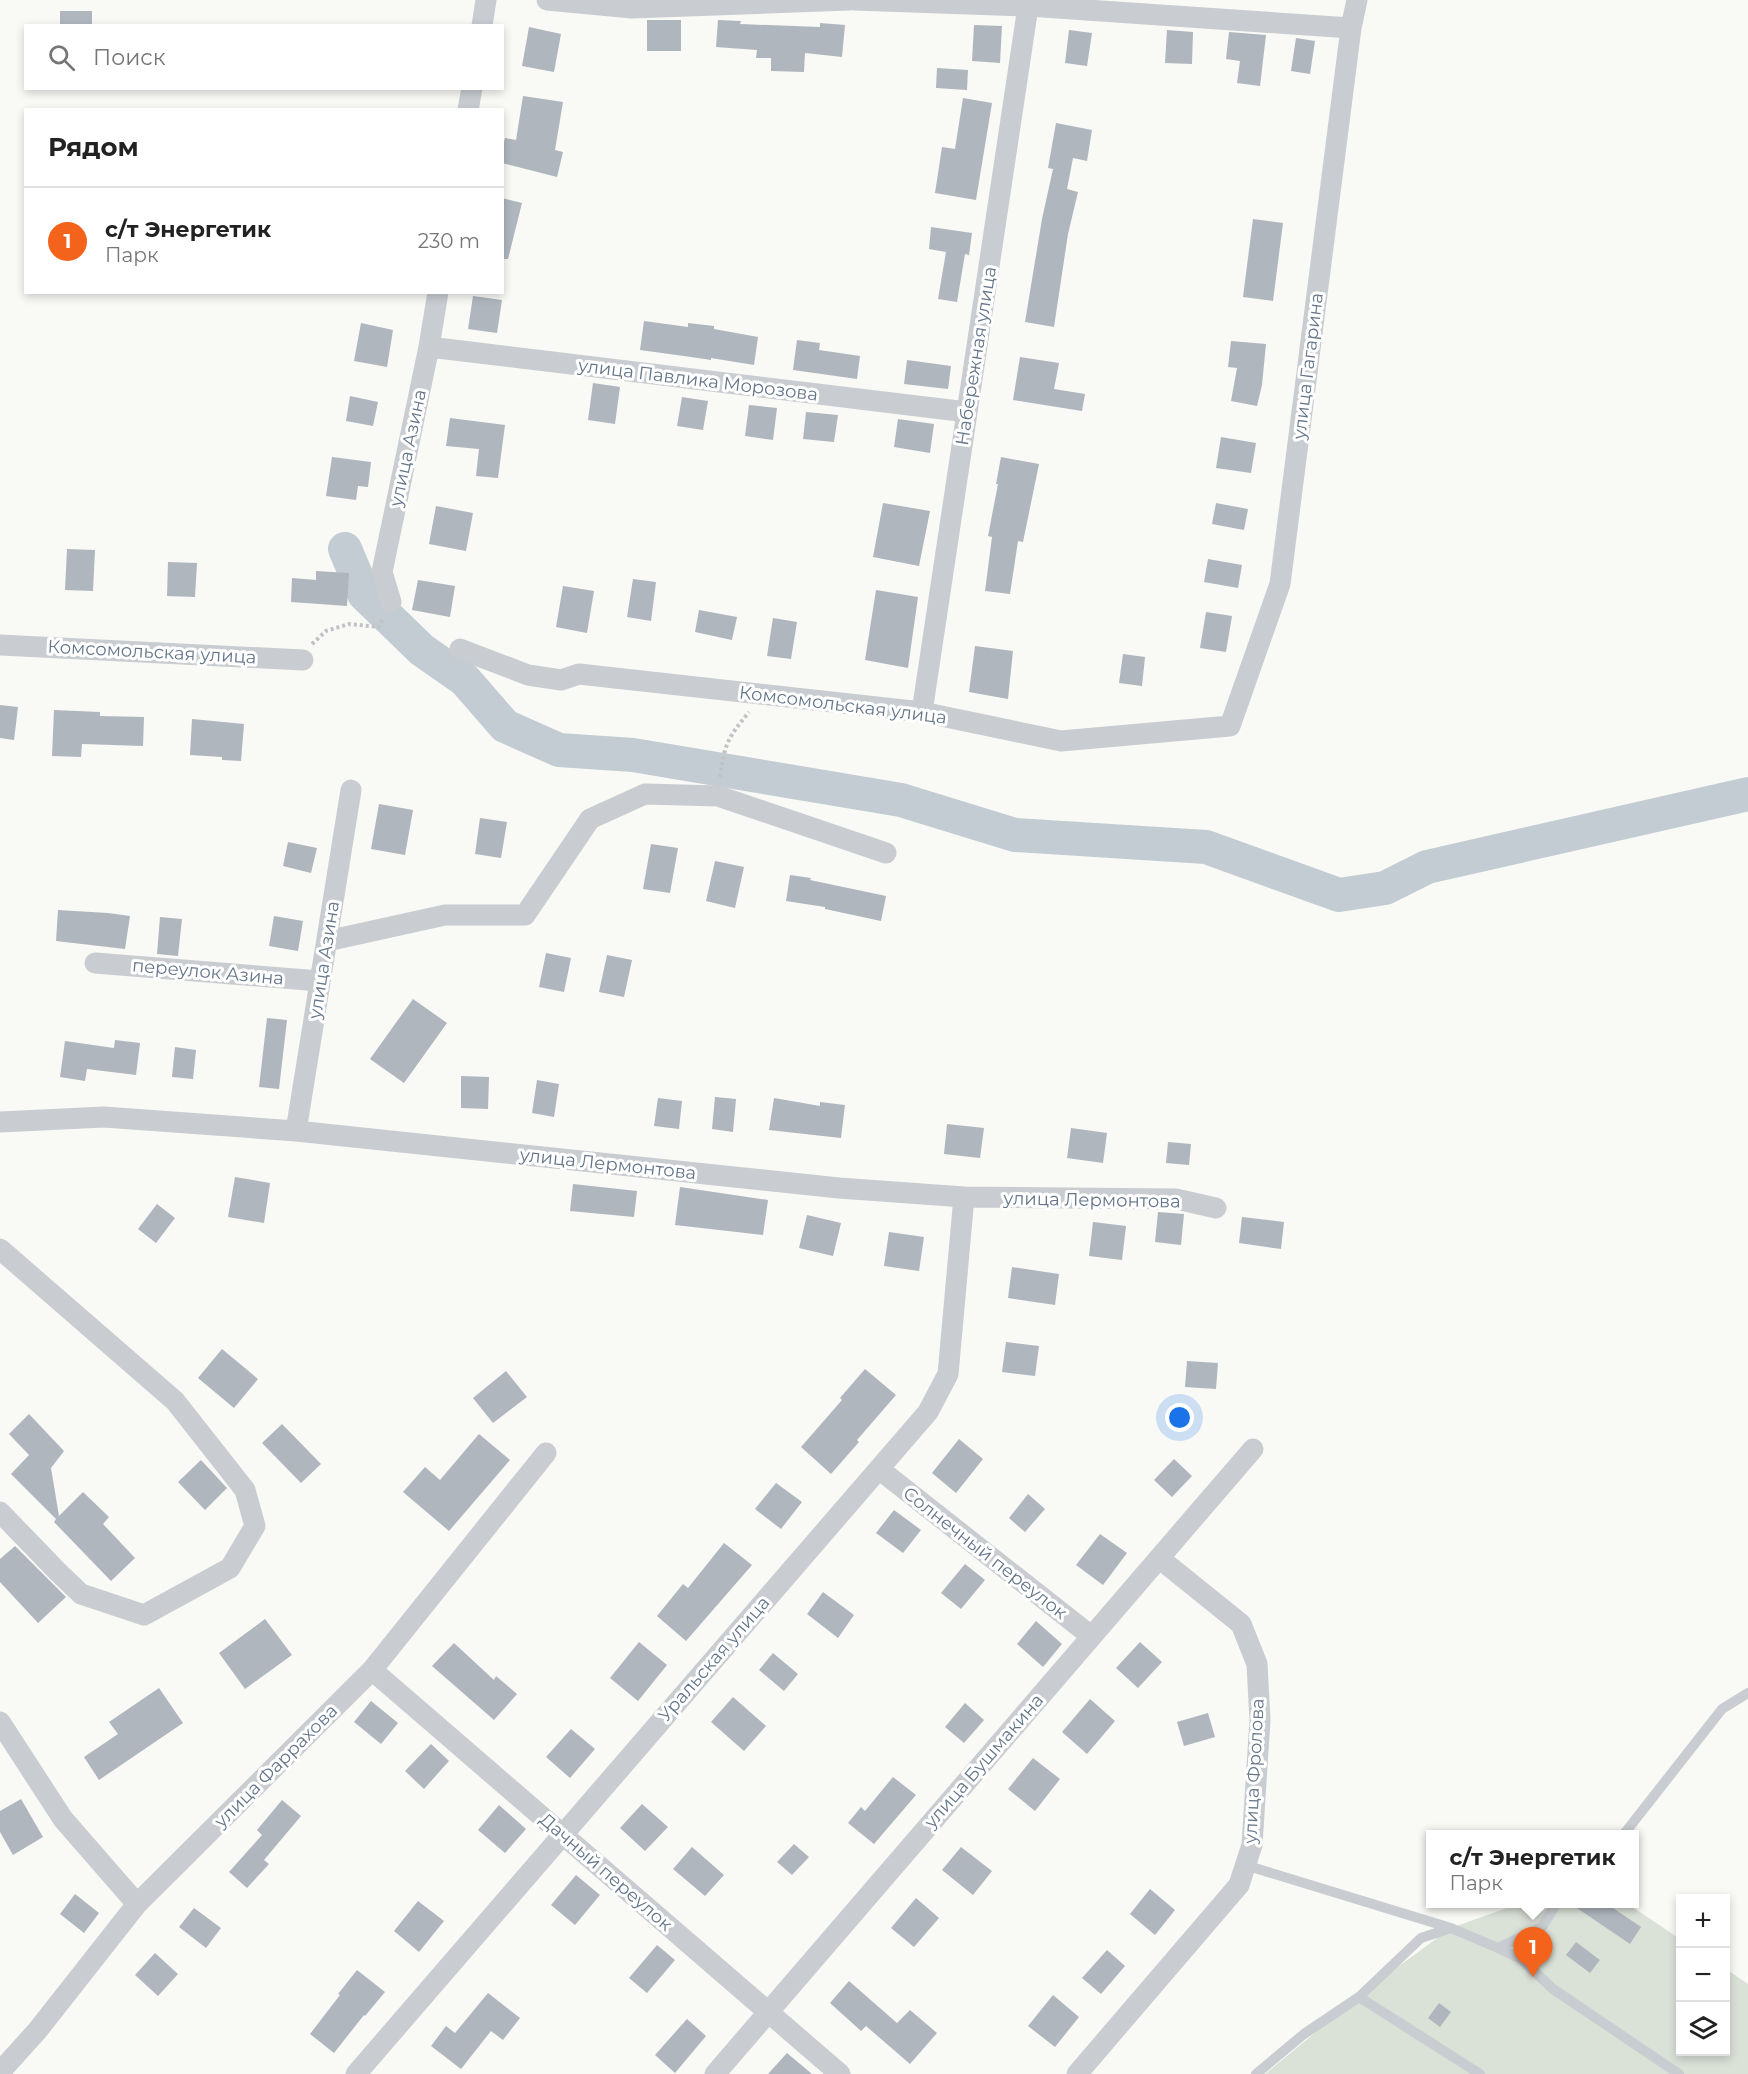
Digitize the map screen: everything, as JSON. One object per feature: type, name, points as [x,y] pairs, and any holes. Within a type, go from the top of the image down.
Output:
[{"type":"street","points":[[482,24],[486,0]]},
{"type":"street","points":[[547,0],[632,8],[849,0]]},
{"type":"street","points":[[854,0],[1029,3],[1351,28]]},
{"type":"street","name":"улица Гагарина","points":[[1230,726],[1280,584],[1351,28],[1357,0]]},
{"type":"street","name":"Набережная улица","points":[[922,712],[1029,3]]},
{"type":"street","points":[[468,108],[472,90]]},
{"type":"street","name":"улица Азина","points":[[390,602],[382,572],[429,347],[438,294]]},
{"type":"street","name":"улица Павлика Морозова","points":[[429,347],[967,412]]},
{"type":"street","name":"Комсомольская улица","points":[[0,645],[303,660]]},
{"type":"street","name":"Комсомольская улица","points":[[460,649],[539,677],[561,680],[579,674],[922,712],[1061,741],[1230,726]]},
{"type":"street","name":"улица Азина","points":[[296,1131],[351,790]]},
{"type":"street","points":[[327,941],[445,915],[525,915],[590,819],[645,794],[718,796],[886,853]]},
{"type":"street","name":"переулок Азина","points":[[95,963],[320,981]]},
{"type":"street","name":"улица Лермонтова","points":[[0,1122],[104,1117],[296,1131],[839,1188],[964,1197],[1176,1200],[1216,1208]]},
{"type":"street","name":"Уральская улица","points":[[356,2074],[928,1412],[948,1374],[964,1197]]},
{"type":"street","points":[[0,1249],[175,1401],[245,1490],[255,1526],[230,1568],[144,1615],[81,1594],[1,1516]]},
{"type":"street","name":"улица Бушмакина","points":[[715,2074],[1253,1449]]},
{"type":"street","name":"улица Фаррахова","points":[[0,2072],[37,2031],[137,1904],[372,1670],[546,1454]]},
{"type":"street","name":"Солнечный переулок","points":[[879,1469],[1091,1636]]},
{"type":"street","name":"улица Фролова","points":[[1077,2074],[1239,1884],[1252,1845],[1260,1720],[1257,1664],[1241,1624],[1159,1558]]},
{"type":"street","name":"Дачный переулок","points":[[372,1670],[840,2074]]},
{"type":"street","points":[[0,1722],[63,1819],[137,1904]]},
{"type":"lane","points":[[1627,1830],[1722,1709],[1748,1693]]},
{"type":"lane","points":[[1245,1865],[1451,1928],[1521,1959],[1553,1989],[1679,2074]]},
{"type":"lane","points":[[1498,1948],[1542,1927],[1554,1908]]},
{"type":"lane","points":[[1256,2074],[1304,2034],[1359,1997],[1421,1938],[1451,1928]]},
{"type":"lane","points":[[1359,1997],[1480,2074]]},
{"type":"path","points":[[303,660],[312,644],[326,631],[349,624],[379,627]]},
{"type":"path","points":[[720,778],[729,736],[762,695]]},
{"type":"shaded area","points":[[1507,1908],[1634,1908],[1676,1936],[1676,2056],[1730,2056],[1730,1972],[1748,1984],[1748,2074],[1265,2074],[1373,1985],[1451,1928]]},
{"type":"building","points":[[60,11],[92,11],[92,24],[60,24]]},
{"type":"building","points":[[647,20],[681,20],[681,51],[647,51]]},
{"type":"building","points":[[718,20],[741,21],[740,24],[820,27],[820,23],[845,25],[842,57],[805,53],[804,72],[771,71],[771,58],[756,58],[757,50],[716,47]]},
{"type":"building","points":[[974,25],[1002,26],[1000,63],[972,61]]},
{"type":"building","points":[[529,27],[561,34],[554,72],[522,66]]},
{"type":"building","points":[[1069,30],[1092,33],[1087,66],[1065,63]]},
{"type":"building","points":[[1167,30],[1193,32],[1192,64],[1165,63]]},
{"type":"building","points":[[1229,32],[1266,35],[1260,86],[1237,83],[1240,61],[1226,59]]},
{"type":"building","points":[[1296,38],[1315,41],[1310,74],[1291,71]]},
{"type":"building","points":[[937,68],[968,70],[967,90],[936,88]]},
{"type":"building","points":[[523,96],[563,102],[555,150],[563,152],[557,177],[504,164],[505,138],[516,140]]},
{"type":"building","points":[[963,98],[992,103],[976,200],[935,193],[942,147],[955,149]]},
{"type":"building","points":[[1056,123],[1092,130],[1087,161],[1073,158],[1067,189],[1078,192],[1068,234],[1054,327],[1025,322],[1042,219],[1053,169],[1048,168]]},
{"type":"building","points":[[504,198],[522,203],[508,259],[504,259]]},
{"type":"building","points":[[1253,219],[1283,223],[1273,301],[1243,297]]},
{"type":"building","points":[[931,227],[972,233],[969,255],[965,254],[957,302],[938,299],[946,252],[929,249]]},
{"type":"building","points":[[473,296],[502,300],[497,333],[468,329]]},
{"type":"building","points":[[644,321],[688,327],[688,323],[714,326],[714,329],[758,337],[754,365],[640,350]]},
{"type":"building","points":[[361,323],[393,330],[387,367],[354,361]]},
{"type":"building","points":[[797,340],[820,343],[819,350],[860,356],[857,379],[793,370]]},
{"type":"building","points":[[1231,341],[1266,344],[1262,385],[1257,406],[1231,401],[1237,368],[1228,367]]},
{"type":"building","points":[[1020,357],[1059,363],[1054,389],[1085,394],[1082,411],[1013,400]]},
{"type":"building","points":[[907,360],[951,366],[948,389],[904,384]]},
{"type":"building","points":[[593,383],[620,387],[615,424],[588,420]]},
{"type":"building","points":[[350,396],[378,402],[373,426],[346,421]]},
{"type":"building","points":[[682,397],[708,401],[703,430],[677,426]]},
{"type":"building","points":[[749,405],[777,408],[773,440],[745,436]]},
{"type":"building","points":[[806,412],[838,415],[834,442],[803,439]]},
{"type":"building","points":[[450,418],[505,425],[498,478],[476,476],[479,449],[446,446]]},
{"type":"building","points":[[898,419],[934,424],[930,453],[894,447]]},
{"type":"building","points":[[1221,437],[1256,443],[1251,473],[1216,468]]},
{"type":"building","points":[[332,457],[371,462],[368,487],[358,486],[356,500],[326,496]]},
{"type":"building","points":[[1001,457],[1039,464],[1023,542],[1018,541],[1010,594],[985,591],[992,537],[988,536]]},
{"type":"building","points":[[883,503],[930,511],[919,566],[873,557]]},
{"type":"building","points":[[1216,503],[1248,509],[1244,530],[1212,524]]},
{"type":"building","points":[[436,506],[473,513],[466,551],[429,544]]},
{"type":"building","points":[[67,549],[95,550],[93,591],[65,590]]},
{"type":"building","points":[[1208,559],[1242,565],[1238,588],[1204,582]]},
{"type":"building","points":[[168,562],[197,563],[195,597],[167,596]]},
{"type":"building","points":[[316,571],[349,573],[347,606],[291,602],[292,578],[316,580]]},
{"type":"building","points":[[633,579],[656,582],[651,621],[627,617]]},
{"type":"building","points":[[418,580],[455,586],[450,617],[412,610]]},
{"type":"building","points":[[563,586],[594,591],[587,633],[556,627]]},
{"type":"building","points":[[876,590],[918,597],[908,668],[865,660]]},
{"type":"building","points":[[699,610],[737,617],[732,640],[695,632]]},
{"type":"building","points":[[1206,612],[1232,616],[1226,652],[1200,648]]},
{"type":"building","points":[[773,618],[797,622],[791,659],[767,656]]},
{"type":"building","points":[[975,646],[1013,651],[1008,699],[969,692]]},
{"type":"building","points":[[1123,654],[1145,657],[1142,686],[1119,683]]},
{"type":"building","points":[[0,705],[18,707],[14,740],[0,738]]},
{"type":"building","points":[[54,710],[100,712],[100,716],[144,717],[143,746],[82,744],[81,757],[52,756]]},
{"type":"building","points":[[192,719],[244,724],[241,761],[190,755]]},
{"type":"building","points":[[379,804],[413,810],[405,855],[371,849]]},
{"type":"building","points":[[480,818],[507,822],[501,858],[475,854]]},
{"type":"building","points":[[288,842],[317,848],[311,873],[283,866]]},
{"type":"building","points":[[651,844],[678,848],[670,893],[643,889]]},
{"type":"building","points":[[715,861],[744,867],[735,908],[706,901]]},
{"type":"building","points":[[790,875],[886,896],[881,921],[825,909],[825,907],[786,901]]},
{"type":"building","points":[[58,910],[130,916],[125,949],[56,941]]},
{"type":"building","points":[[274,916],[303,921],[298,951],[269,946]]},
{"type":"building","points":[[160,917],[182,919],[178,956],[157,954]]},
{"type":"building","points":[[546,953],[571,958],[564,992],[539,987]]},
{"type":"building","points":[[607,955],[632,960],[624,997],[599,992]]},
{"type":"building","points":[[413,999],[447,1023],[404,1083],[370,1059]]},
{"type":"building","points":[[267,1018],[287,1020],[279,1089],[259,1087]]},
{"type":"building","points":[[115,1040],[140,1043],[136,1075],[87,1069],[85,1081],[60,1077],[65,1041],[114,1048]]},
{"type":"building","points":[[175,1047],[196,1050],[193,1079],[172,1077]]},
{"type":"building","points":[[461,1076],[489,1077],[488,1109],[461,1108]]},
{"type":"building","points":[[537,1080],[559,1084],[554,1117],[532,1113]]},
{"type":"building","points":[[715,1097],[736,1099],[733,1132],[712,1129]]},
{"type":"building","points":[[658,1098],[682,1101],[679,1129],[654,1126]]},
{"type":"building","points":[[774,1098],[820,1106],[820,1102],[845,1105],[841,1138],[769,1130]]},
{"type":"building","points":[[947,1124],[984,1128],[980,1158],[944,1154]]},
{"type":"building","points":[[1071,1128],[1107,1133],[1103,1163],[1067,1158]]},
{"type":"building","points":[[1168,1142],[1191,1144],[1189,1165],[1166,1163]]},
{"type":"building","points":[[235,1177],[270,1183],[264,1223],[228,1217]]},
{"type":"building","points":[[573,1184],[637,1191],[634,1217],[570,1211]]},
{"type":"building","points":[[680,1187],[768,1200],[763,1235],[675,1225]]},
{"type":"building","points":[[157,1204],[175,1218],[156,1243],[138,1229]]},
{"type":"building","points":[[1158,1212],[1184,1214],[1181,1245],[1155,1242]]},
{"type":"building","points":[[807,1215],[841,1223],[833,1256],[799,1248]]},
{"type":"building","points":[[1242,1217],[1284,1222],[1281,1249],[1239,1243]]},
{"type":"building","points":[[1093,1222],[1126,1226],[1122,1260],[1089,1256]]},
{"type":"building","points":[[889,1232],[924,1237],[919,1271],[884,1266]]},
{"type":"building","points":[[1012,1267],[1059,1274],[1055,1305],[1008,1298]]},
{"type":"building","points":[[1006,1342],[1039,1346],[1035,1376],[1002,1372]]},
{"type":"building","points":[[222,1349],[258,1379],[234,1408],[198,1378]]},
{"type":"building","points":[[1187,1361],[1218,1363],[1216,1389],[1185,1387]]},
{"type":"building","points":[[865,1369],[896,1395],[831,1474],[801,1447],[842,1400],[840,1398]]},
{"type":"building","points":[[506,1371],[527,1397],[493,1423],[473,1398]]},
{"type":"building","points":[[29,1414],[64,1451],[51,1468],[59,1516],[83,1492],[109,1517],[103,1524],[135,1558],[111,1581],[54,1522],[56,1519],[11,1474],[29,1455],[9,1434]]},
{"type":"building","points":[[282,1424],[321,1464],[301,1483],[262,1443]]},
{"type":"building","points":[[479,1434],[510,1460],[449,1531],[403,1492],[425,1467],[440,1480]]},
{"type":"building","points":[[959,1439],[983,1459],[956,1493],[932,1473]]},
{"type":"building","points":[[1174,1459],[1192,1476],[1172,1497],[1154,1480]]},
{"type":"building","points":[[201,1460],[227,1488],[205,1510],[178,1482]]},
{"type":"building","points":[[776,1483],[802,1502],[781,1529],[755,1509]]},
{"type":"building","points":[[1028,1494],[1045,1509],[1025,1532],[1009,1518]]},
{"type":"building","points":[[894,1510],[921,1530],[903,1553],[876,1533]]},
{"type":"building","points":[[1100,1534],[1127,1553],[1103,1585],[1076,1565]]},
{"type":"building","points":[[724,1543],[752,1565],[686,1641],[657,1616],[683,1584],[688,1588]]},
{"type":"building","points":[[15,1546],[66,1597],[38,1623],[0,1582],[0,1559]]},
{"type":"building","points":[[965,1564],[985,1580],[961,1609],[941,1593]]},
{"type":"building","points":[[823,1592],[854,1615],[838,1638],[807,1614]]},
{"type":"building","points":[[265,1619],[292,1655],[245,1689],[219,1653]]},
{"type":"building","points":[[1036,1621],[1062,1644],[1043,1667],[1017,1644]]},
{"type":"building","points":[[639,1642],[667,1665],[638,1701],[610,1678]]},
{"type":"building","points":[[1140,1642],[1162,1662],[1138,1688],[1116,1668]]},
{"type":"building","points":[[454,1643],[494,1680],[496,1676],[517,1694],[494,1720],[432,1666]]},
{"type":"building","points":[[773,1653],[798,1674],[784,1691],[759,1670]]},
{"type":"building","points":[[159,1688],[183,1723],[99,1780],[84,1757],[118,1734],[109,1722]]},
{"type":"building","points":[[733,1697],[766,1726],[744,1751],[711,1722]]},
{"type":"building","points":[[1090,1699],[1115,1721],[1087,1754],[1062,1732]]},
{"type":"building","points":[[371,1701],[398,1723],[381,1744],[354,1722]]},
{"type":"building","points":[[965,1703],[984,1720],[964,1743],[945,1727]]},
{"type":"building","points":[[1208,1713],[1215,1737],[1184,1746],[1177,1722]]},
{"type":"building","points":[[571,1729],[595,1749],[570,1778],[546,1757]]},
{"type":"building","points":[[431,1744],[449,1761],[424,1789],[405,1771]]},
{"type":"building","points":[[1033,1758],[1060,1779],[1035,1811],[1008,1789]]},
{"type":"building","points":[[893,1777],[916,1795],[874,1844],[848,1823],[861,1807],[865,1811]]},
{"type":"building","points":[[21,1799],[43,1837],[13,1855],[0,1832],[0,1811]]},
{"type":"building","points":[[282,1800],[301,1816],[264,1860],[269,1864],[247,1888],[229,1872],[262,1835],[257,1830]]},
{"type":"building","points":[[642,1804],[668,1827],[645,1851],[620,1828]]},
{"type":"building","points":[[499,1805],[526,1829],[505,1853],[478,1830]]},
{"type":"building","points":[[794,1844],[809,1857],[792,1875],[777,1862]]},
{"type":"building","points":[[692,1847],[724,1875],[705,1896],[673,1869]]},
{"type":"building","points":[[961,1847],[992,1871],[973,1895],[942,1870]]},
{"type":"building","points":[[576,1875],[600,1895],[575,1925],[551,1905]]},
{"type":"building","points":[[1150,1889],[1175,1910],[1155,1935],[1130,1914]]},
{"type":"building","points":[[75,1894],[99,1913],[84,1933],[60,1914]]},
{"type":"building","points":[[916,1898],[939,1918],[914,1947],[891,1928]]},
{"type":"building","points":[[418,1901],[444,1921],[419,1952],[394,1931]]},
{"type":"building","points":[[194,1908],[221,1928],[206,1948],[179,1927]]},
{"type":"building","points":[[1577,1908],[1613,1908],[1641,1927],[1630,1944]]},
{"type":"building","points":[[1576,1942],[1600,1960],[1590,1973],[1566,1955]]},
{"type":"building","points":[[657,1945],[675,1960],[647,1993],[629,1978]]},
{"type":"building","points":[[1107,1950],[1125,1966],[1101,1994],[1082,1978]]},
{"type":"building","points":[[155,1953],[178,1974],[158,1996],[135,1975]]},
{"type":"building","points":[[357,1970],[385,1992],[334,2053],[310,2034]]},
{"type":"building","points":[[849,1981],[897,2023],[910,2010],[937,2033],[910,2064],[866,2026],[861,2031],[830,2003]]},
{"type":"building","points":[[488,1993],[520,2018],[503,2040],[491,2031],[461,2069],[431,2046],[446,2026],[455,2033]]},
{"type":"building","points":[[1053,1995],[1079,2017],[1055,2047],[1028,2026]]},
{"type":"building","points":[[1439,2003],[1451,2012],[1440,2027],[1428,2018]]},
{"type":"building","points":[[687,2019],[706,2036],[675,2073],[655,2055]]},
{"type":"building","points":[[787,2053],[812,2074],[768,2074]]},
{"type":"waterway","points":[[345,549],[364,594],[422,650],[465,680],[505,726],[559,750],[633,755],[901,800],[1015,835],[1206,847],[1339,895],[1385,888],[1427,867],[1748,794]]},
{"type":"place","name":"с/т Энергетик","points":[[1533,1977]]}]
